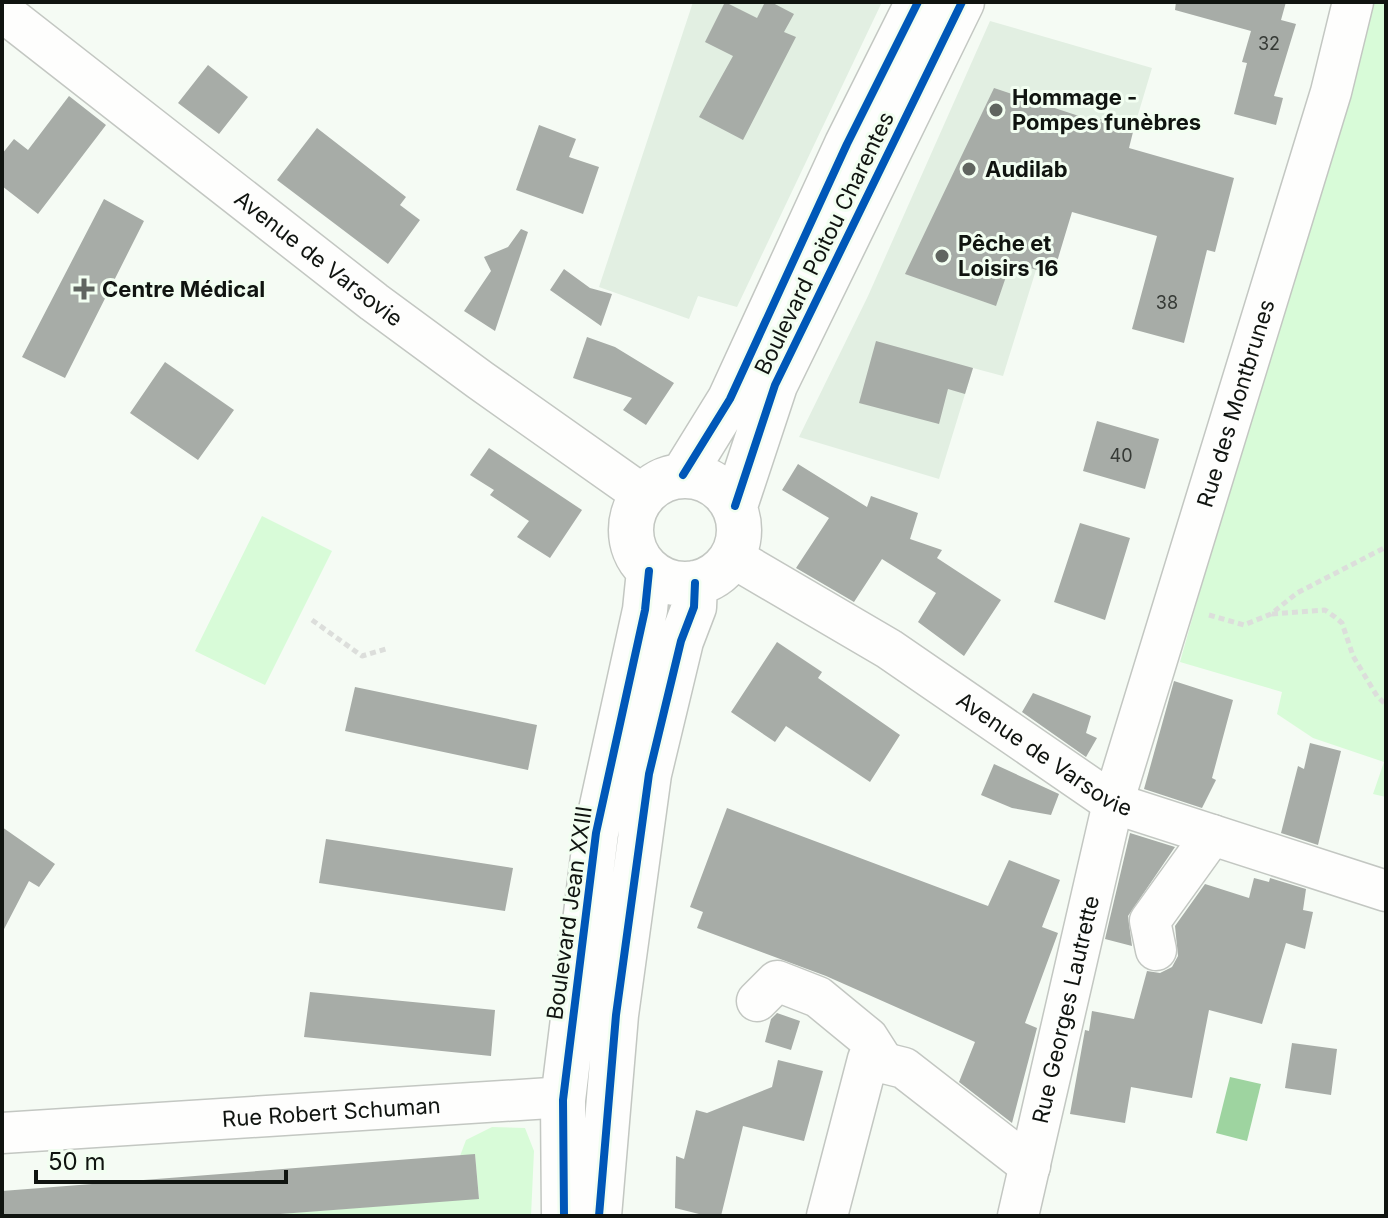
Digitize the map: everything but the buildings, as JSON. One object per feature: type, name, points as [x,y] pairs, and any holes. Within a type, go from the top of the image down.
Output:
[{"type":"main road","name":"Boulevard Poitou Charentes","points":[[683,475],[730,399],[847,144],[918,2]]},
{"type":"main road","name":"Boulevard Poitou Charentes","points":[[735,506],[775,385],[962,2]]},
{"type":"main road","points":[[683,475],[714,483],[726,493],[735,506],[739,542],[722,570],[709,579],[679,584],[649,571],[638,558],[631,534],[634,509],[643,495],[654,484],[683,475]]},
{"type":"main road","name":"Boulevard Jean XXIII","points":[[564,1216],[563,1100],[596,833],[645,610],[649,571]]},
{"type":"main road","points":[[599,1216],[616,1015],[649,774],[681,641],[694,607],[695,583]]},
{"type":"street","name":"Rue des Montbrunes","points":[[1113,803],[1331,92],[1353,2]]},
{"type":"street","name":"Avenue de Varsovie","points":[[2,11],[374,302],[473,390],[643,495]]},
{"type":"street","name":"Avenue de Varsovie","points":[[732,557],[889,649],[1113,803],[1386,891]]},
{"type":"street","name":"Rue Georges Lautrette","points":[[1018,1216],[1113,803]]},
{"type":"street","points":[[1156,950],[1150,921],[1212,835]]},
{"type":"street","points":[[757,1001],[777,981],[818,997],[868,1038],[884,1063]]},
{"type":"street","points":[[827,1216],[868,1059],[904,1068],[1030,1166]]},
{"type":"street","name":"Rue Robert Schuman","points":[[2,1133],[550,1098],[563,1100]]},
{"type":"path","points":[[1173,606],[1244,625],[1271,614],[1297,593],[1386,547]]},
{"type":"path","points":[[1271,614],[1325,610],[1335,617],[1342,623],[1353,656],[1377,696],[1386,705]]},
{"type":"path","points":[[312,620],[362,656],[389,648]]},
{"type":"shaded area","points":[[693,2],[882,2],[737,307],[698,296],[689,319],[599,287]]},
{"type":"shaded area","points":[[1366,2],[1386,2],[1386,797],[1373,794],[1384,762],[1313,738],[1277,714],[1282,692],[1180,662]]},
{"type":"shaded area","points":[[990,21],[1152,68],[1134,128],[1090,117],[1045,241],[1003,376],[973,368],[939,479],[799,437],[868,296]]},
{"type":"shaded area","points":[[262,516],[332,551],[265,685],[195,651]]},
{"type":"shaded area","points":[[1230,1077],[1261,1084],[1247,1141],[1216,1133]]},
{"type":"shaded area","points":[[492,1127],[525,1128],[534,1151],[531,1216],[254,1216],[479,1198],[475,1155],[460,1156],[466,1140]]},
{"type":"cycle path","points":[[683,475],[730,399],[847,144],[918,2]]},
{"type":"cycle path","points":[[735,506],[775,385],[962,2]]},
{"type":"cycle path","points":[[564,1216],[563,1100],[596,833],[645,610],[649,571]]},
{"type":"cycle path","points":[[599,1216],[616,1015],[649,774],[681,641],[694,607],[695,583]]},
{"type":"place","name":"Hommage - Pompes funèbres","points":[[996,110]]},
{"type":"place","name":"Audilab","points":[[969,169]]},
{"type":"place","name":"Pêche et Loisirs 16","points":[[942,256]]},
{"type":"place","name":"Centre Médical","points":[[84,289]]}]
